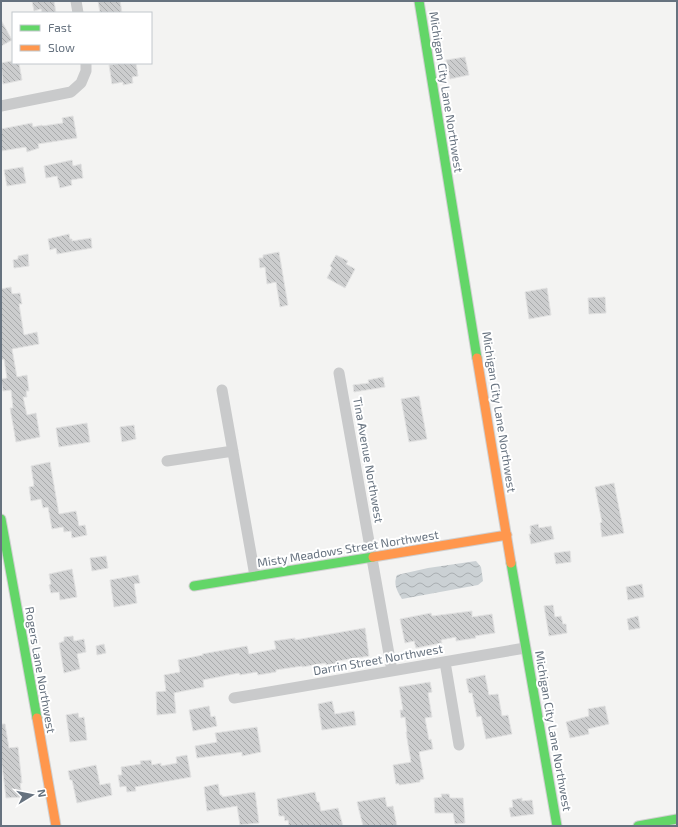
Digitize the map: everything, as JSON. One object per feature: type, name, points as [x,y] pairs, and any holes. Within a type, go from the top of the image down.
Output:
[{"type":"street","points":[[76,1],[78,12]]},
{"type":"street","name":"Michigan City Lane Northwest","points":[[419,1],[506,535],[557,826]]},
{"type":"street","points":[[1,106],[71,92],[81,83],[86,71],[86,64]]},
{"type":"street","name":"Tina Avenue Northwest","points":[[339,373],[392,671]]},
{"type":"street","points":[[222,390],[255,576]]},
{"type":"street","points":[[167,462],[233,451]]},
{"type":"street","name":"Rogers Lane Northwest","points":[[1,519],[56,826]]},
{"type":"street","name":"Misty Meadows Street Northwest","points":[[194,586],[506,535]]},
{"type":"street","name":"Darrin Street Northwest","points":[[234,698],[525,648]]},
{"type":"street","points":[[445,662],[460,744]]},
{"type":"street","points":[[638,826],[677,819]]},
{"type":"water","points":[[476,561],[481,567],[483,581],[478,585],[402,599],[396,587],[395,581],[397,575],[428,568]]},
{"type":"building","points":[[32,1],[54,1],[56,12],[42,12],[41,9],[34,11]]},
{"type":"building","points":[[98,1],[120,1],[122,12],[100,12]]},
{"type":"building","points":[[1,20],[12,40],[1,46]]},
{"type":"building","points":[[465,57],[469,75],[450,79],[446,60]]},
{"type":"building","points":[[12,61],[12,64],[19,64],[22,80],[3,84],[1,63]]},
{"type":"building","points":[[136,64],[138,76],[132,77],[133,83],[123,85],[123,82],[112,84],[109,65]]},
{"type":"building","points":[[73,116],[77,138],[38,144],[39,148],[27,152],[26,147],[1,151],[1,129],[32,123],[33,127],[63,123],[62,118]]},
{"type":"building","points":[[72,160],[73,166],[81,164],[83,178],[71,180],[72,185],[60,188],[57,176],[46,178],[44,166]]},
{"type":"building","points":[[23,167],[26,183],[7,186],[4,170]]},
{"type":"building","points":[[69,234],[72,241],[91,238],[92,248],[57,254],[56,248],[50,250],[48,239]]},
{"type":"building","points":[[279,252],[288,305],[280,307],[276,282],[267,284],[265,267],[260,268],[259,258],[263,258],[263,255]]},
{"type":"building","points":[[28,254],[29,266],[14,268],[13,260],[18,259],[18,256]]},
{"type":"building","points":[[336,255],[348,261],[346,264],[355,269],[345,288],[327,278],[332,268],[330,266]]},
{"type":"building","points":[[11,287],[12,294],[20,293],[22,304],[19,304],[24,335],[37,332],[39,344],[12,349],[17,377],[27,375],[29,391],[26,391],[27,397],[23,397],[27,415],[36,413],[40,437],[16,442],[10,408],[13,408],[11,390],[3,391],[1,379],[7,378],[4,359],[1,360],[1,289]]},
{"type":"building","points":[[547,288],[551,315],[529,319],[525,292]]},
{"type":"building","points":[[605,297],[606,313],[589,314],[588,298]]},
{"type":"building","points":[[383,377],[385,387],[354,392],[353,385],[369,383],[368,380]]},
{"type":"building","points":[[419,396],[427,439],[409,442],[401,399]]},
{"type":"building","points":[[87,423],[90,442],[59,447],[56,428]]},
{"type":"building","points":[[134,425],[136,439],[122,442],[120,427]]},
{"type":"building","points":[[50,462],[59,514],[76,511],[79,526],[85,525],[87,535],[72,538],[71,531],[64,532],[63,527],[52,529],[48,507],[43,508],[41,499],[31,501],[29,487],[34,486],[31,466]]},
{"type":"building","points":[[614,483],[624,533],[602,537],[600,523],[602,522],[595,487]]},
{"type":"building","points":[[538,524],[539,528],[551,526],[554,539],[531,544],[529,534],[531,534],[530,526]]},
{"type":"building","points":[[570,551],[571,562],[556,564],[554,553]]},
{"type":"building","points":[[106,556],[108,568],[92,571],[90,558]]},
{"type":"building","points":[[72,569],[77,597],[60,600],[59,592],[51,593],[49,574]]},
{"type":"building","points":[[138,575],[140,583],[134,584],[137,603],[114,607],[110,580]]},
{"type":"building","points":[[642,584],[644,597],[628,600],[626,587]]},
{"type":"building","points":[[553,605],[555,617],[561,616],[563,624],[566,624],[567,633],[549,636],[544,606]]},
{"type":"building","points":[[472,611],[472,617],[492,614],[495,633],[456,641],[456,637],[441,640],[442,643],[416,648],[414,641],[405,643],[400,619],[431,613],[432,616]]},
{"type":"building","points":[[638,616],[640,628],[629,630],[627,619]]},
{"type":"building","points":[[365,628],[369,656],[338,661],[338,663],[326,665],[326,663],[276,670],[276,672],[258,675],[257,672],[240,675],[239,673],[203,680],[204,687],[174,693],[176,713],[157,715],[156,692],[166,691],[164,675],[180,672],[178,660],[247,646],[249,654],[276,649],[274,641],[295,638],[295,640]]},
{"type":"building","points":[[73,636],[74,641],[84,639],[86,652],[77,654],[80,669],[64,673],[59,643],[64,641],[64,637]]},
{"type":"building","points":[[104,644],[106,653],[97,655],[96,646]]},
{"type":"building","points":[[485,675],[489,695],[498,694],[502,716],[508,715],[512,734],[486,739],[481,716],[477,717],[472,693],[469,693],[466,679]]},
{"type":"building","points":[[430,682],[432,692],[428,693],[432,717],[425,718],[429,740],[431,739],[433,749],[419,752],[424,779],[420,780],[420,782],[399,785],[399,783],[396,784],[393,765],[411,762],[405,717],[401,718],[400,710],[403,710],[399,687]]},
{"type":"building","points":[[332,701],[335,714],[354,711],[356,725],[322,730],[318,704]]},
{"type":"building","points":[[209,706],[211,717],[215,716],[217,726],[193,731],[189,710]]},
{"type":"building","points":[[605,706],[609,724],[588,729],[589,734],[570,738],[566,722],[589,716],[588,709]]},
{"type":"building","points":[[78,713],[79,718],[84,717],[87,740],[70,742],[66,715]]},
{"type":"building","points":[[1,724],[5,724],[9,748],[18,747],[22,797],[6,798],[1,758]]},
{"type":"building","points":[[257,727],[261,752],[242,756],[242,752],[197,758],[195,746],[217,742],[215,733]]},
{"type":"building","points":[[187,755],[191,777],[135,787],[136,791],[127,792],[126,786],[120,787],[118,775],[122,775],[121,767],[141,764],[140,761],[151,760],[152,765],[161,763],[161,766],[177,763],[176,757]]},
{"type":"building","points":[[96,765],[100,785],[110,783],[112,795],[77,803],[72,780],[70,780],[68,771]]},
{"type":"building","points":[[218,784],[220,795],[222,795],[222,797],[255,792],[259,823],[240,825],[237,806],[207,811],[204,787]]},
{"type":"building","points":[[315,792],[321,811],[338,808],[343,826],[289,826],[288,820],[285,821],[284,816],[279,816],[277,799]]},
{"type":"building","points":[[441,794],[449,794],[450,798],[463,798],[465,823],[455,824],[453,813],[435,813],[434,798],[442,797]]},
{"type":"building","points":[[385,797],[387,807],[393,806],[397,826],[363,826],[357,802]]},
{"type":"building","points":[[522,798],[522,801],[532,800],[534,814],[511,817],[509,808],[513,807],[512,800]]},
{"type":"traffic: fast","points":[[419,1],[477,358]]},
{"type":"traffic: fast","points":[[1,519],[37,718]]},
{"type":"traffic: fast","points":[[194,586],[373,557]]},
{"type":"traffic: fast","points":[[511,563],[557,826]]},
{"type":"traffic: fast","points":[[638,826],[677,819]]},
{"type":"traffic: slow","points":[[477,358],[511,563]]},
{"type":"traffic: slow","points":[[373,557],[507,535]]},
{"type":"traffic: slow","points":[[37,718],[56,826]]}]
